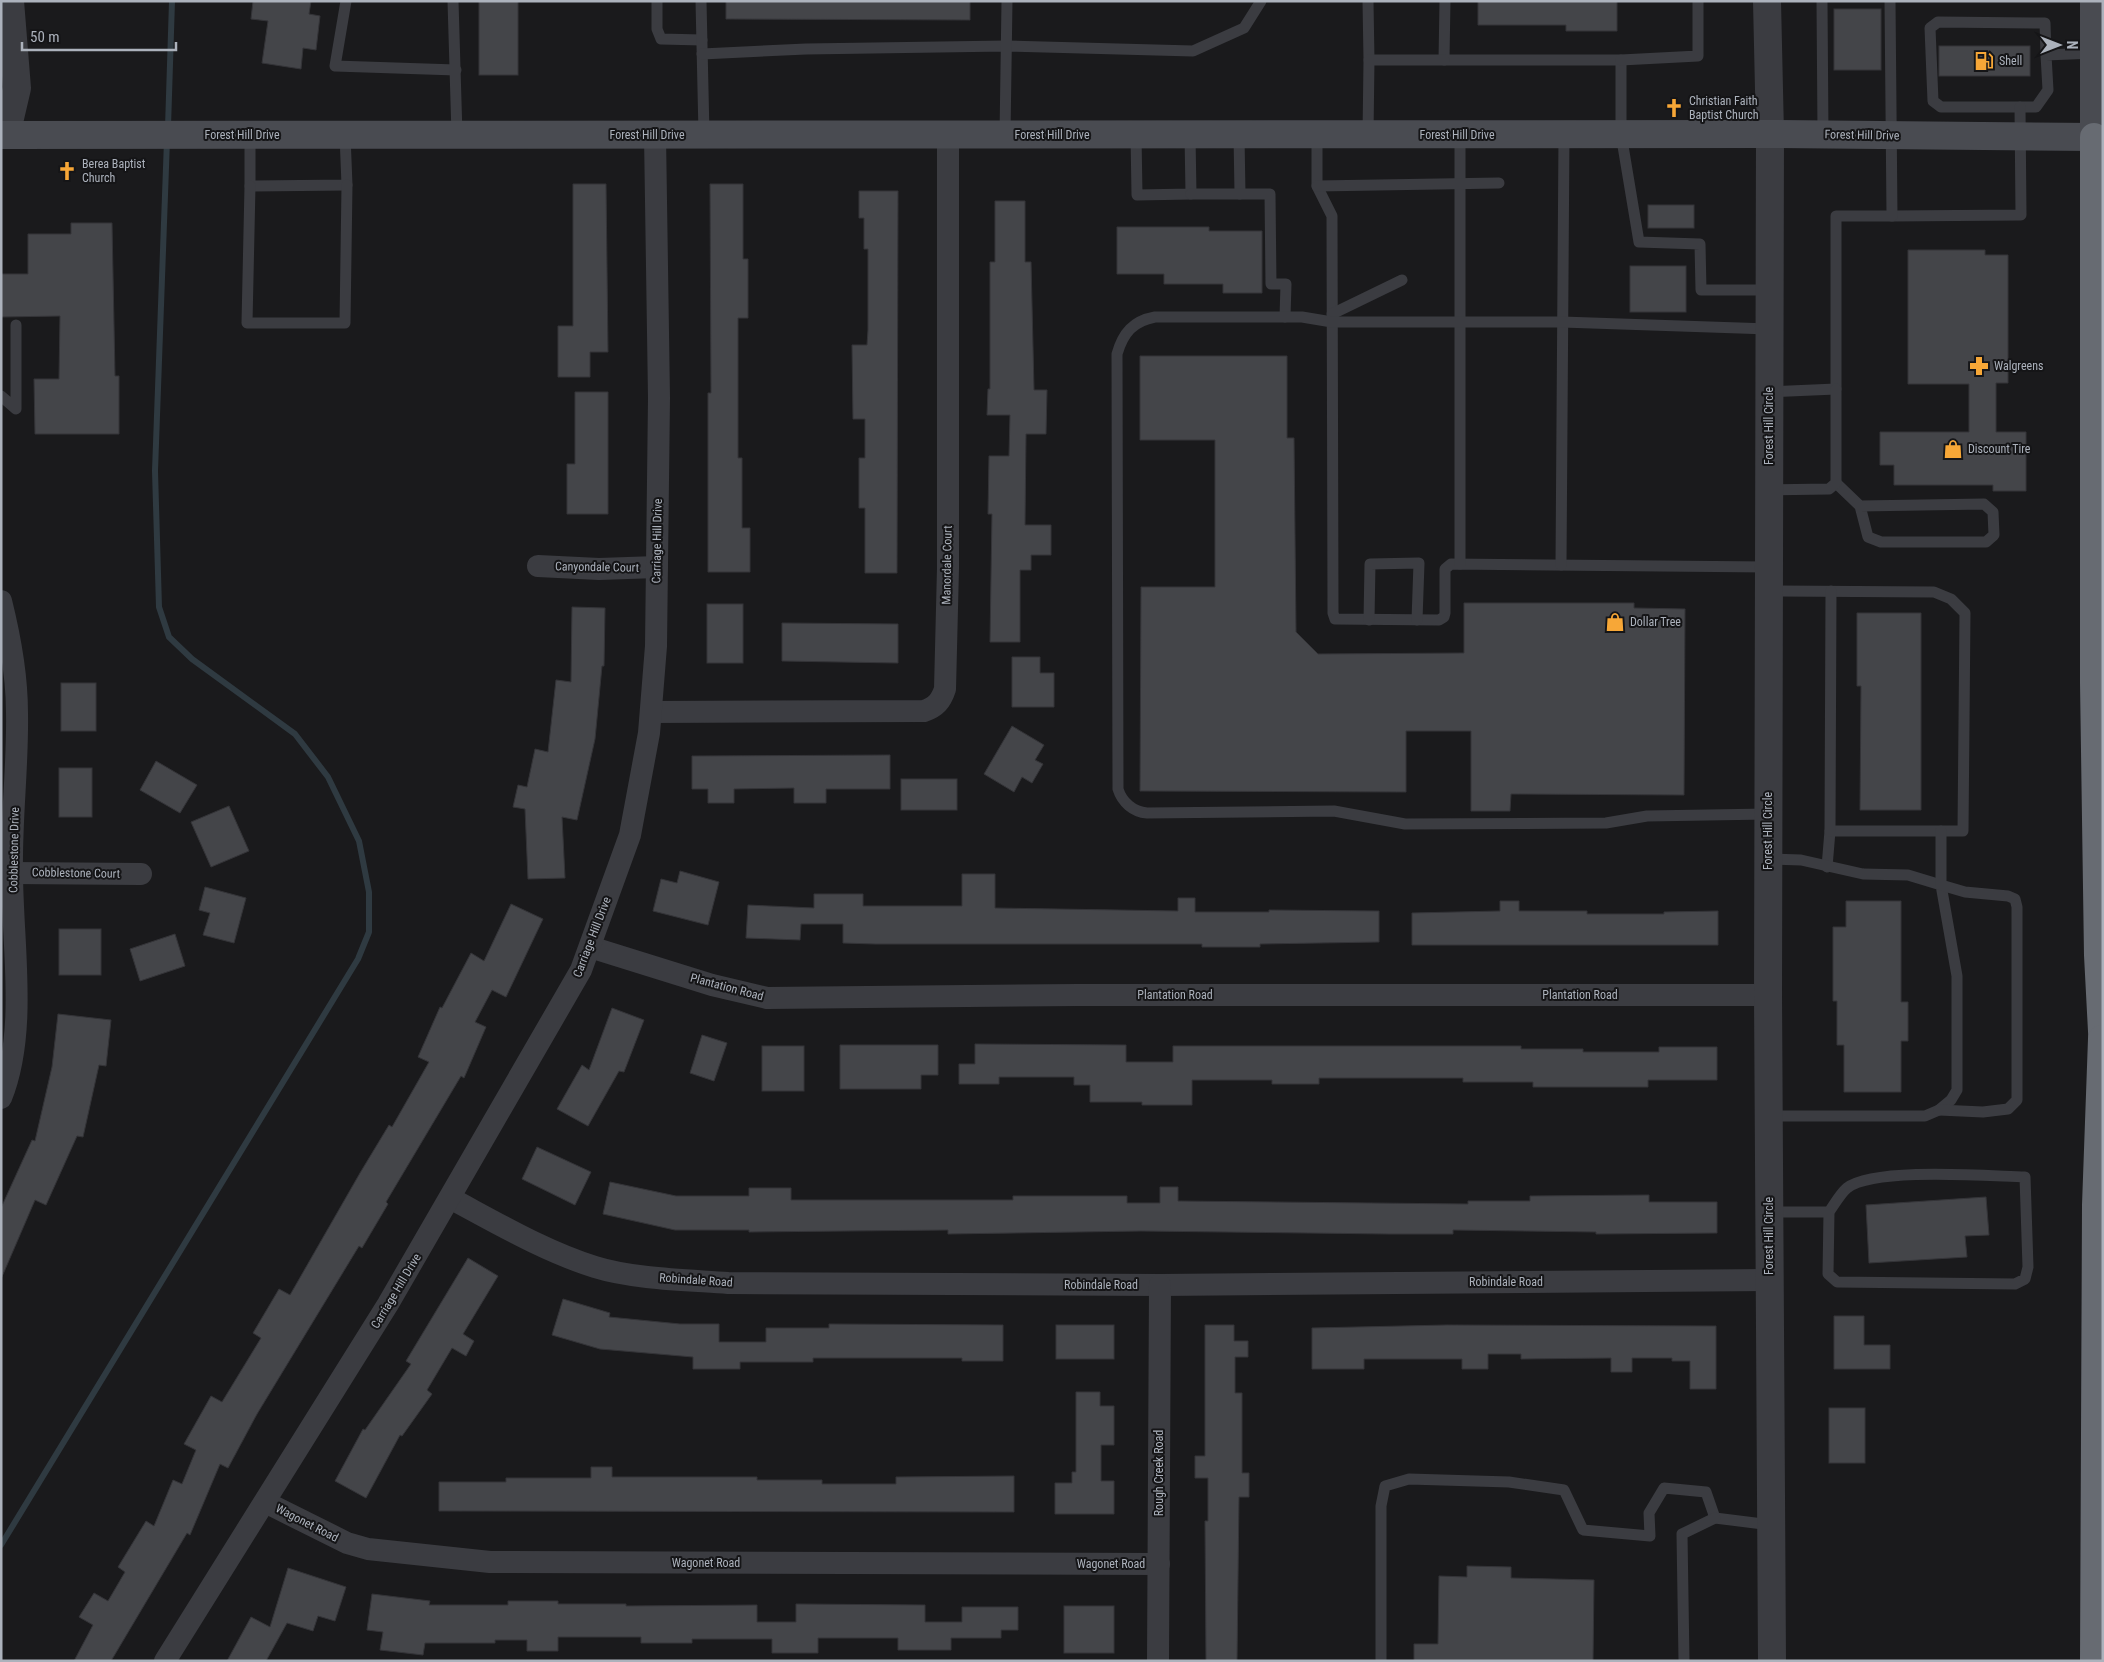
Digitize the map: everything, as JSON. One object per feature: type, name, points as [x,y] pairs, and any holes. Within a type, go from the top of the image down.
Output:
[{"type":"highway","points":[[2094,1661],[2096,1205],[2102,1044],[2098,955],[2094,683],[2099,221],[2098,137]]},
{"type":"main road","points":[[2094,2],[2098,54],[2098,137]]},
{"type":"main road","name":"Forest Hill Drive","points":[[3,133],[208,136],[1564,134],[1892,136],[1942,122],[2020,137],[2098,137]]},
{"type":"street","points":[[3,133],[18,88],[10,1]]},
{"type":"street","name":"Forest Hill Circle","points":[[1767,1],[1770,134],[1768,1212],[1772,1661]]},
{"type":"street","name":"Carriage Hill Drive","points":[[165,1661],[388,1304],[581,970],[630,835],[649,732],[656,646],[659,398],[655,135]]},
{"type":"street","name":"Manordale Court","points":[[650,712],[924,711],[933,708],[942,698],[945,689],[948,568],[948,135]]},
{"type":"street","name":"Canyondale Court","points":[[538,566],[599,569],[657,567]]},
{"type":"street","name":"Cobblestone Drive","points":[[1,601],[10,640],[18,712],[9,968],[12,1061],[1,1098]]},
{"type":"street","name":"Cobblestone Court","points":[[12,873],[140,874]]},
{"type":"street","name":"Plantation Road","points":[[590,947],[712,985],[767,998],[1078,994],[1768,995]]},
{"type":"street","name":"Robindale Road","points":[[450,1198],[554,1252],[597,1268],[658,1278],[728,1283],[1160,1285],[1769,1280]]},
{"type":"street","name":"Rough Creek Road","points":[[1158,1661],[1160,1285]]},
{"type":"street","name":"Wagonet Road","points":[[265,1502],[347,1543],[368,1549],[490,1562],[1159,1564]]},
{"type":"lane","points":[[346,1],[335,66],[456,70]]},
{"type":"lane","points":[[453,1],[457,135]]},
{"type":"lane","points":[[657,1],[657,29],[661,39],[702,40]]},
{"type":"lane","points":[[701,1],[704,135]]},
{"type":"lane","points":[[1006,135],[1007,1]]},
{"type":"lane","points":[[702,54],[1006,46],[1194,51],[1244,28],[1261,1]]},
{"type":"lane","points":[[1368,1],[1368,135]]},
{"type":"lane","points":[[1444,60],[1445,1]]},
{"type":"lane","points":[[1369,60],[1621,60],[1698,56],[1698,1]]},
{"type":"lane","points":[[1822,1],[1823,135]]},
{"type":"lane","points":[[1890,1],[1892,216]]},
{"type":"lane","points":[[1938,22],[2045,23],[2048,90],[2036,107],[2020,107],[1942,122],[1933,101],[1930,28],[1938,22]]},
{"type":"lane","points":[[2046,55],[2098,54]]},
{"type":"lane","points":[[1621,60],[1621,134],[1639,242],[1700,244],[1701,290],[1769,290]]},
{"type":"lane","points":[[1860,506],[1984,504],[1994,512],[1994,535],[1986,542],[1881,542],[1868,537],[1860,506],[1836,484],[1836,216],[2021,215],[2020,107]]},
{"type":"lane","points":[[1561,565],[1564,134]]},
{"type":"lane","points":[[1136,135],[1137,195],[1270,194],[1271,284],[1286,284],[1285,317]]},
{"type":"lane","points":[[1190,135],[1191,194]]},
{"type":"lane","points":[[1239,135],[1240,194]]},
{"type":"lane","points":[[1317,135],[1316,186],[1322,200],[1332,212],[1333,614],[1335,619],[1439,620],[1444,617],[1445,569],[1451,564],[1561,565],[1768,579],[1831,591],[1934,592],[1951,599],[1965,613],[1963,831],[1830,831]]},
{"type":"lane","points":[[1460,135],[1460,564]]},
{"type":"lane","points":[[250,136],[247,323],[345,323],[347,185],[345,136]]},
{"type":"lane","points":[[1316,186],[1500,183]]},
{"type":"lane","points":[[250,186],[347,185]]},
{"type":"lane","points":[[1332,318],[1402,280]]},
{"type":"lane","points":[[1768,814],[1647,816],[1606,823],[1405,824],[1334,811],[1140,812],[1121,798],[1118,779],[1117,354],[1119,345],[1128,330],[1143,319],[1155,317],[1285,317],[1459,322],[1562,322],[1769,329]]},
{"type":"lane","points":[[1,396],[16,409],[16,325]]},
{"type":"lane","points":[[1769,392],[1836,390]]},
{"type":"lane","points":[[1769,490],[1829,489],[1836,484]]},
{"type":"lane","points":[[1369,620],[1370,564],[1418,563],[1417,620]]},
{"type":"lane","points":[[1826,867],[1830,831],[1831,591]]},
{"type":"lane","points":[[1768,1116],[1926,1116],[1939,1110],[1951,1100],[1957,1090],[1957,976],[1942,885],[1941,831]]},
{"type":"lane","points":[[1768,859],[1801,860],[1863,874],[1908,876],[1965,892],[2008,896],[2014,899],[2017,907],[2017,1100],[2008,1109],[1983,1112],[1939,1110]]},
{"type":"lane","points":[[1890,1175],[2025,1177],[2028,1268],[2025,1279],[2015,1284],[1837,1282],[1828,1274],[1829,1212],[1846,1189],[1860,1181],[1890,1175]]},
{"type":"lane","points":[[1768,1212],[1829,1212]]},
{"type":"lane","points":[[1382,1661],[1382,1506],[1384,1486],[1409,1479],[1509,1482],[1564,1490],[1584,1530],[1650,1536],[1649,1513],[1664,1488],[1706,1492],[1715,1518]]},
{"type":"lane","points":[[1684,1661],[1682,1534],[1715,1518],[1771,1525]]},
{"type":"building","points":[[253,1],[311,1],[309,14],[320,16],[316,50],[303,48],[301,69],[262,63],[268,21],[251,19]]},
{"type":"building","points":[[479,1],[518,1],[518,75],[479,75]]},
{"type":"building","points":[[726,1],[970,1],[970,20],[726,19]]},
{"type":"building","points":[[1478,1],[1617,1],[1617,31],[1566,31],[1566,25],[1478,25]]},
{"type":"building","points":[[1834,9],[1881,9],[1881,70],[1834,70]]},
{"type":"building","name":"Shell","points":[[1939,46],[2030,46],[2030,76],[1939,76]]},
{"type":"building","points":[[573,184],[606,184],[608,352],[590,352],[590,377],[558,377],[558,326],[573,326]]},
{"type":"building","points":[[710,184],[743,184],[743,259],[748,259],[748,318],[738,318],[738,458],[742,458],[742,528],[750,528],[750,572],[708,572],[708,393],[711,393]]},
{"type":"building","points":[[859,191],[898,191],[897,573],[865,573],[865,508],[859,508],[859,458],[865,458],[865,419],[853,419],[852,345],[867,345],[868,330],[868,249],[864,249],[864,218],[859,218]]},
{"type":"building","points":[[995,201],[1025,201],[1025,262],[1031,262],[1034,390],[1047,390],[1046,434],[1026,434],[1025,525],[1051,525],[1051,555],[1031,555],[1031,570],[1020,570],[1020,642],[990,642],[992,514],[988,514],[989,456],[1009,456],[1010,415],[987,415],[988,389],[990,389],[990,262],[995,262]]},
{"type":"building","points":[[1648,205],[1694,205],[1694,228],[1648,228]]},
{"type":"building","points":[[71,223],[112,223],[115,376],[119,376],[119,434],[35,434],[34,379],[59,379],[60,316],[1,317],[1,274],[28,274],[28,234],[71,234]]},
{"type":"building","points":[[1117,227],[1209,227],[1209,231],[1262,231],[1262,293],[1223,293],[1223,284],[1164,284],[1164,274],[1117,274]]},
{"type":"building","name":"Walgreens","points":[[1908,250],[1985,250],[1985,255],[2008,255],[2008,383],[1996,383],[1996,432],[2026,432],[2026,491],[1993,491],[1993,485],[1894,485],[1894,465],[1880,465],[1880,432],[1969,432],[1969,384],[1908,384]]},
{"type":"building","points":[[1630,266],[1686,266],[1686,312],[1630,312]]},
{"type":"building","points":[[1140,356],[1287,356],[1287,438],[1294,438],[1296,632],[1318,654],[1464,653],[1464,603],[1634,603],[1634,608],[1685,609],[1684,795],[1511,794],[1510,811],[1471,811],[1471,731],[1406,731],[1406,792],[1140,791],[1141,587],[1215,587],[1215,440],[1140,440]]},
{"type":"building","points":[[575,392],[608,392],[608,514],[567,514],[567,464],[575,464]]},
{"type":"building","points":[[707,604],[743,604],[743,663],[707,663]]},
{"type":"building","points":[[572,607],[605,608],[604,666],[602,666],[595,739],[577,820],[562,817],[565,878],[528,879],[525,809],[513,807],[518,785],[527,787],[535,749],[548,752],[556,680],[571,682]]},
{"type":"building","points":[[1857,613],[1921,613],[1921,810],[1860,810],[1861,686],[1857,686]]},
{"type":"building","points":[[782,623],[898,624],[898,663],[782,661]]},
{"type":"building","points":[[1012,657],[1040,657],[1040,673],[1054,673],[1054,707],[1012,707]]},
{"type":"building","points":[[61,683],[96,683],[96,731],[61,731]]},
{"type":"building","points":[[1012,726],[1044,745],[1035,760],[1043,764],[1032,783],[1022,777],[1014,792],[984,774]]},
{"type":"building","points":[[890,755],[890,789],[826,789],[826,803],[794,803],[794,788],[734,789],[734,803],[708,803],[708,789],[692,789],[692,756]]},
{"type":"building","points":[[156,761],[197,785],[180,813],[140,790]]},
{"type":"building","points":[[59,768],[92,768],[92,817],[59,817]]},
{"type":"building","points":[[901,779],[957,779],[957,810],[901,810]]},
{"type":"building","points":[[229,806],[249,851],[211,867],[191,822]]},
{"type":"building","points":[[680,871],[719,882],[708,925],[653,911],[661,879],[677,883]]},
{"type":"building","points":[[962,874],[995,874],[995,908],[1178,911],[1178,898],[1195,898],[1195,912],[1269,912],[1269,910],[1379,911],[1379,942],[1260,944],[1260,947],[1202,947],[1202,944],[843,943],[843,924],[801,924],[800,940],[746,938],[748,905],[814,908],[814,894],[863,894],[863,906],[962,906]]},
{"type":"building","points":[[205,887],[246,898],[234,943],[203,935],[210,913],[199,910]]},
{"type":"building","points":[[1500,901],[1519,901],[1519,911],[1587,911],[1587,914],[1664,914],[1664,912],[1718,911],[1718,945],[1412,945],[1412,913],[1500,911]]},
{"type":"building","points":[[1846,901],[1901,901],[1901,1002],[1908,1002],[1908,1041],[1901,1041],[1901,1092],[1844,1092],[1844,1045],[1837,1045],[1837,1001],[1833,1001],[1833,927],[1846,927]]},
{"type":"building","points":[[511,904],[543,919],[506,997],[492,990],[475,1022],[486,1027],[464,1078],[461,1076],[386,1202],[388,1204],[362,1248],[359,1246],[257,1414],[228,1468],[220,1464],[190,1535],[187,1533],[111,1661],[74,1661],[93,1625],[79,1617],[94,1593],[108,1601],[125,1572],[118,1567],[146,1521],[154,1526],[173,1480],[182,1484],[196,1450],[184,1444],[211,1396],[222,1402],[261,1338],[253,1333],[279,1289],[290,1295],[360,1173],[389,1125],[392,1127],[429,1062],[418,1057],[440,1007],[442,1008],[471,953],[484,961]]},
{"type":"building","points":[[59,929],[101,929],[101,975],[59,975]]},
{"type":"building","points":[[175,934],[185,966],[140,981],[130,949]]},
{"type":"building","points":[[612,1008],[644,1020],[624,1072],[619,1071],[588,1126],[557,1109],[582,1065],[589,1070]]},
{"type":"building","points":[[58,1014],[111,1020],[106,1066],[99,1065],[83,1137],[77,1136],[46,1205],[35,1200],[1,1279],[1,1208],[32,1140],[35,1141],[52,1067]]},
{"type":"building","points":[[702,1035],[727,1043],[714,1081],[690,1073]]},
{"type":"building","points":[[975,1044],[1126,1045],[1126,1062],[1173,1062],[1173,1046],[1521,1046],[1521,1049],[1583,1049],[1583,1052],[1659,1052],[1659,1047],[1717,1047],[1717,1080],[1648,1080],[1648,1087],[1533,1087],[1533,1082],[1463,1082],[1463,1078],[1319,1078],[1319,1084],[1272,1084],[1272,1080],[1192,1080],[1192,1105],[1142,1105],[1142,1102],[1090,1102],[1090,1085],[1074,1085],[1074,1077],[999,1077],[999,1084],[959,1084],[959,1064],[975,1064]]},
{"type":"building","points":[[840,1045],[938,1045],[938,1075],[921,1075],[921,1089],[840,1089]]},
{"type":"building","points":[[762,1046],[804,1046],[804,1091],[762,1091]]},
{"type":"building","points":[[537,1147],[591,1172],[575,1205],[522,1179]]},
{"type":"building","points":[[610,1182],[676,1196],[749,1196],[749,1188],[791,1188],[791,1200],[1013,1200],[1013,1196],[1127,1196],[1127,1203],[1160,1203],[1160,1187],[1178,1187],[1178,1201],[1468,1204],[1468,1201],[1530,1201],[1530,1196],[1649,1195],[1649,1202],[1717,1202],[1717,1233],[1596,1234],[1596,1232],[1453,1230],[1453,1234],[1141,1231],[948,1234],[948,1230],[749,1232],[749,1230],[675,1230],[603,1214]]},
{"type":"building","points":[[1986,1197],[1989,1235],[1965,1236],[1967,1257],[1869,1263],[1866,1205]]},
{"type":"building","points":[[468,1258],[498,1276],[463,1334],[474,1341],[466,1356],[452,1348],[427,1390],[432,1394],[402,1436],[400,1435],[366,1498],[335,1481],[363,1429],[365,1430],[411,1364],[406,1361]]},
{"type":"building","points":[[563,1299],[610,1313],[609,1317],[680,1324],[719,1324],[719,1342],[766,1342],[766,1328],[829,1328],[829,1324],[1003,1325],[1003,1361],[962,1361],[962,1358],[813,1358],[813,1362],[740,1362],[740,1369],[693,1369],[693,1357],[600,1349],[552,1335]]},
{"type":"building","points":[[1834,1316],[1864,1316],[1864,1345],[1890,1345],[1890,1369],[1834,1369]]},
{"type":"building","points":[[1056,1325],[1114,1325],[1114,1359],[1056,1359]]},
{"type":"building","points":[[1205,1325],[1234,1325],[1234,1341],[1248,1341],[1248,1357],[1235,1357],[1235,1393],[1242,1393],[1242,1473],[1249,1473],[1249,1497],[1239,1497],[1237,1661],[1206,1661],[1205,1521],[1208,1521],[1208,1478],[1195,1478],[1195,1456],[1205,1456]]},
{"type":"building","points":[[1447,1325],[1716,1326],[1716,1389],[1690,1389],[1690,1361],[1672,1361],[1672,1358],[1632,1358],[1632,1372],[1611,1372],[1611,1358],[1521,1359],[1521,1354],[1488,1354],[1488,1369],[1462,1369],[1462,1359],[1364,1359],[1364,1369],[1312,1369],[1312,1328]]},
{"type":"building","points":[[1076,1392],[1100,1392],[1100,1406],[1114,1406],[1114,1445],[1101,1445],[1101,1481],[1114,1481],[1114,1514],[1055,1514],[1055,1483],[1072,1483],[1072,1472],[1076,1472]]},
{"type":"building","points":[[1829,1408],[1865,1408],[1865,1463],[1829,1463]]},
{"type":"building","points":[[591,1467],[612,1467],[612,1477],[757,1477],[757,1480],[822,1480],[822,1484],[896,1484],[896,1477],[1014,1476],[1014,1512],[439,1511],[439,1482],[506,1482],[506,1478],[591,1478]]},
{"type":"building","points":[[1467,1566],[1511,1567],[1511,1578],[1594,1580],[1593,1661],[1414,1661],[1414,1644],[1438,1644],[1439,1576],[1467,1577]]},
{"type":"building","points":[[288,1568],[346,1587],[335,1621],[318,1616],[313,1631],[287,1623],[266,1661],[227,1661],[251,1617],[270,1627]]},
{"type":"building","points":[[372,1594],[430,1601],[429,1605],[508,1605],[508,1601],[558,1601],[558,1604],[626,1604],[626,1606],[757,1605],[757,1622],[796,1622],[796,1604],[925,1605],[925,1622],[962,1622],[962,1607],[1018,1607],[1018,1630],[1001,1630],[1001,1638],[951,1638],[951,1650],[898,1650],[898,1638],[818,1638],[818,1653],[772,1653],[772,1639],[692,1639],[692,1643],[641,1643],[641,1637],[558,1637],[558,1651],[527,1651],[527,1640],[495,1640],[495,1643],[425,1643],[423,1655],[380,1650],[383,1632],[367,1630]]},
{"type":"building","points":[[1064,1606],[1114,1606],[1114,1653],[1064,1653]]},
{"type":"waterway","points":[[168,127],[172,1]]},
{"type":"waterway","points":[[1,1545],[358,959],[369,932],[369,892],[359,841],[328,777],[295,734],[192,659],[169,637],[159,607],[155,471],[167,140]]},
{"type":"place","name":"Shell","points":[[1984,61]]},
{"type":"place","name":"Christian Faith Baptist Church","points":[[1674,108]]},
{"type":"place","name":"Berea Baptist Church","points":[[67,171]]},
{"type":"place","name":"Walgreens","points":[[1979,366]]},
{"type":"place","name":"Discount Tire","points":[[1953,449]]},
{"type":"place","name":"Dollar Tree","points":[[1615,622]]}]
